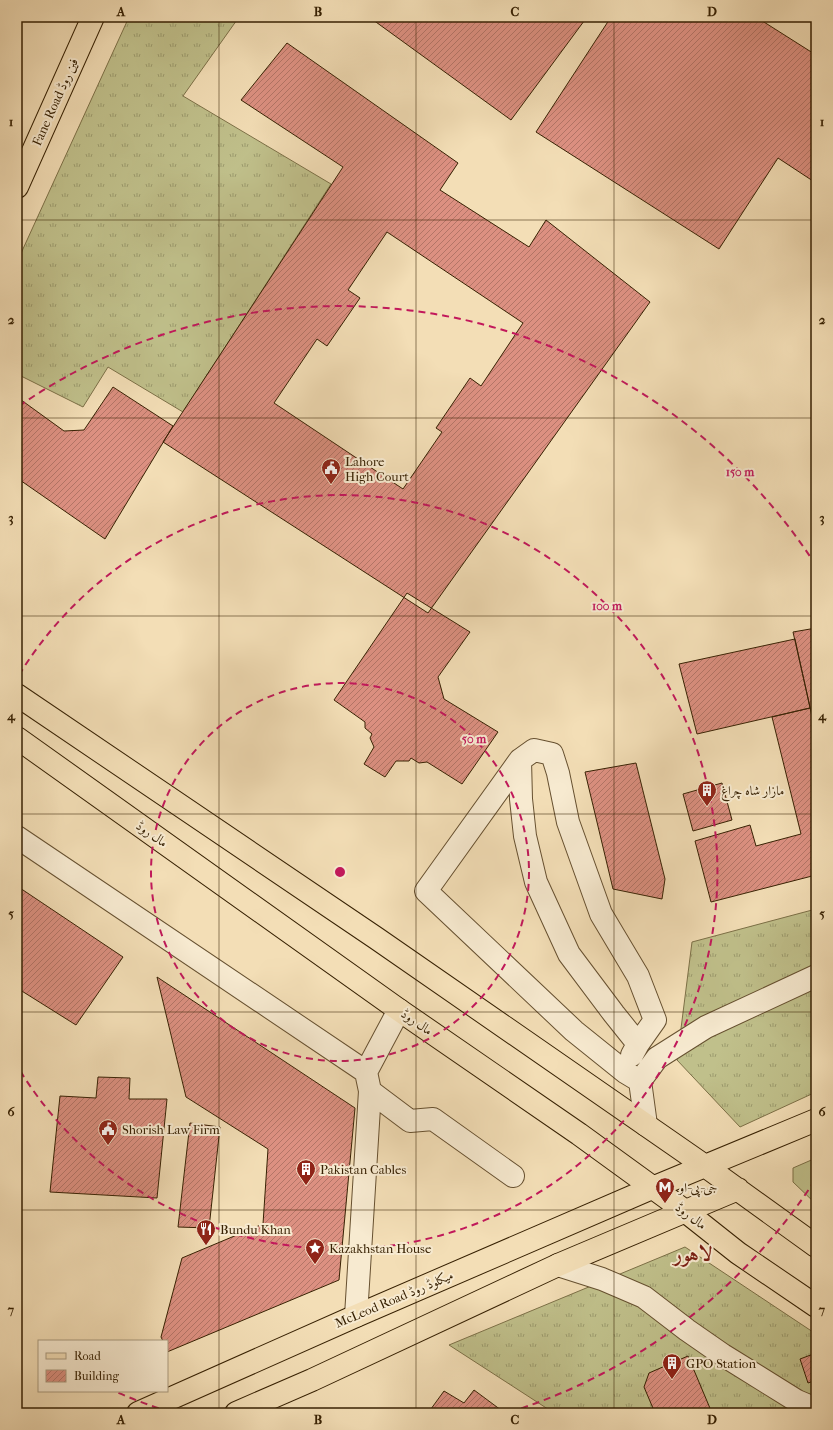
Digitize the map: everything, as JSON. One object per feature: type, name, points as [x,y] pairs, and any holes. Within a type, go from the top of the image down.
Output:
[{"type":"main road","name":"Fane Road فین روڈ","points":[[17,188],[93,17]]},
{"type":"main road","points":[[17,696],[376,938],[738,1189],[816,1246]]},
{"type":"main road","name":"مال روڈ","points":[[17,738],[399,1010],[579,1134],[685,1211],[738,1253],[816,1306]]},
{"type":"main road","name":"McLeod Road میکلوڈ روڈ","points":[[138,1413],[356,1316],[652,1188],[816,1120]]},
{"type":"main road","points":[[236,1413],[319,1377],[558,1265],[738,1189]]},
{"type":"lane","points":[[632,1076],[574,1031],[426,891],[520,760],[534,750],[552,754],[558,773],[568,822],[601,914],[638,976],[655,1020],[638,1044],[632,1076],[646,1125]]},
{"type":"lane","points":[[520,760],[525,836],[536,882],[569,954],[638,1044]]},
{"type":"lane","points":[[17,837],[368,1082],[410,1121],[433,1119],[512,1176]]},
{"type":"lane","points":[[632,1076],[657,1058],[706,1027],[816,976]]},
{"type":"lane","points":[[356,1316],[368,1082],[399,1010]]},
{"type":"lane","points":[[558,1265],[602,1279],[644,1297],[722,1355],[797,1401],[816,1409]]},
{"type":"green space","points":[[129,17],[239,17],[183,96],[331,184],[183,412],[108,367],[83,407],[17,374],[17,262]]},
{"type":"green space","points":[[816,909],[816,1092],[740,1127],[677,1060],[692,942]]},
{"type":"green space","points":[[816,1158],[816,1204],[793,1182],[793,1168]]},
{"type":"green space","points":[[685,1247],[816,1334],[816,1413],[554,1413],[449,1345]]},
{"type":"building","points":[[369,17],[587,17],[511,120]]},
{"type":"building","points":[[611,17],[756,17],[816,55],[816,183],[778,158],[719,249],[536,132]]},
{"type":"building","points":[[287,43],[458,163],[440,190],[529,247],[546,220],[650,302],[428,613],[163,442],[343,167],[241,100]],"holes":[[[387,232],[523,323],[481,386],[470,378],[436,428],[442,432],[403,489],[274,403],[317,339],[327,346],[360,298],[348,290]]]},
{"type":"building","points":[[113,387],[173,426],[105,539],[17,478],[17,397],[64,431],[84,430]]},
{"type":"building","points":[[407,593],[470,632],[438,677],[444,699],[498,732],[462,784],[427,762],[419,763],[411,758],[409,761],[396,761],[385,777],[364,764],[374,747],[370,738],[372,734],[365,728],[365,722],[334,700]]},
{"type":"building","points":[[816,628],[816,719],[813,720],[793,632]]},
{"type":"building","points":[[795,639],[810,708],[697,734],[679,664]]},
{"type":"building","points":[[810,708],[813,720],[816,719],[816,875],[711,902],[695,841],[750,825],[756,846],[801,834],[772,717]]},
{"type":"building","points":[[636,763],[665,879],[662,899],[613,889],[585,772]]},
{"type":"building","name":"مازار شاہ چراغ","points":[[722,783],[732,820],[693,831],[683,794]]},
{"type":"building","points":[[17,886],[123,957],[76,1025],[17,988]]},
{"type":"building","name":"Pakistan Cables","points":[[157,977],[355,1108],[339,1280],[168,1352],[168,1340],[162,1340],[161,1337],[182,1258],[263,1224],[268,1149],[186,1097]]},
{"type":"building","name":"Shorish Law Firm","points":[[98,1077],[130,1078],[129,1099],[167,1099],[157,1198],[50,1192],[60,1096],[96,1098]]},
{"type":"building","points":[[190,1123],[220,1127],[209,1228],[178,1227]]},
{"type":"building","points":[[816,1353],[816,1380],[808,1383],[800,1359]]},
{"type":"building","name":"GPO Station","points":[[688,1356],[712,1413],[655,1413],[644,1387],[649,1373]]},
{"type":"building","points":[[474,1390],[505,1413],[428,1413],[444,1391],[464,1403]]},
{"type":"place","name":"Lahore High Court","points":[[331,485]]},
{"type":"place","name":"مازار شاہ چراغ","points":[[707,807]]},
{"type":"place","name":"Shorish Law Firm","points":[[108,1146]]},
{"type":"place","name":"Pakistan Cables","points":[[306,1186]]},
{"type":"place","name":"جی-پی-او","points":[[665,1204]]},
{"type":"place","name":"Bundu Khan","points":[[206,1246]]},
{"type":"place","name":"Kazakhstan House","points":[[315,1265]]},
{"type":"place","name":"GPO Station","points":[[672,1380]]},
{"type":"district","name":"لاہور","points":[[693,1254]]}]
